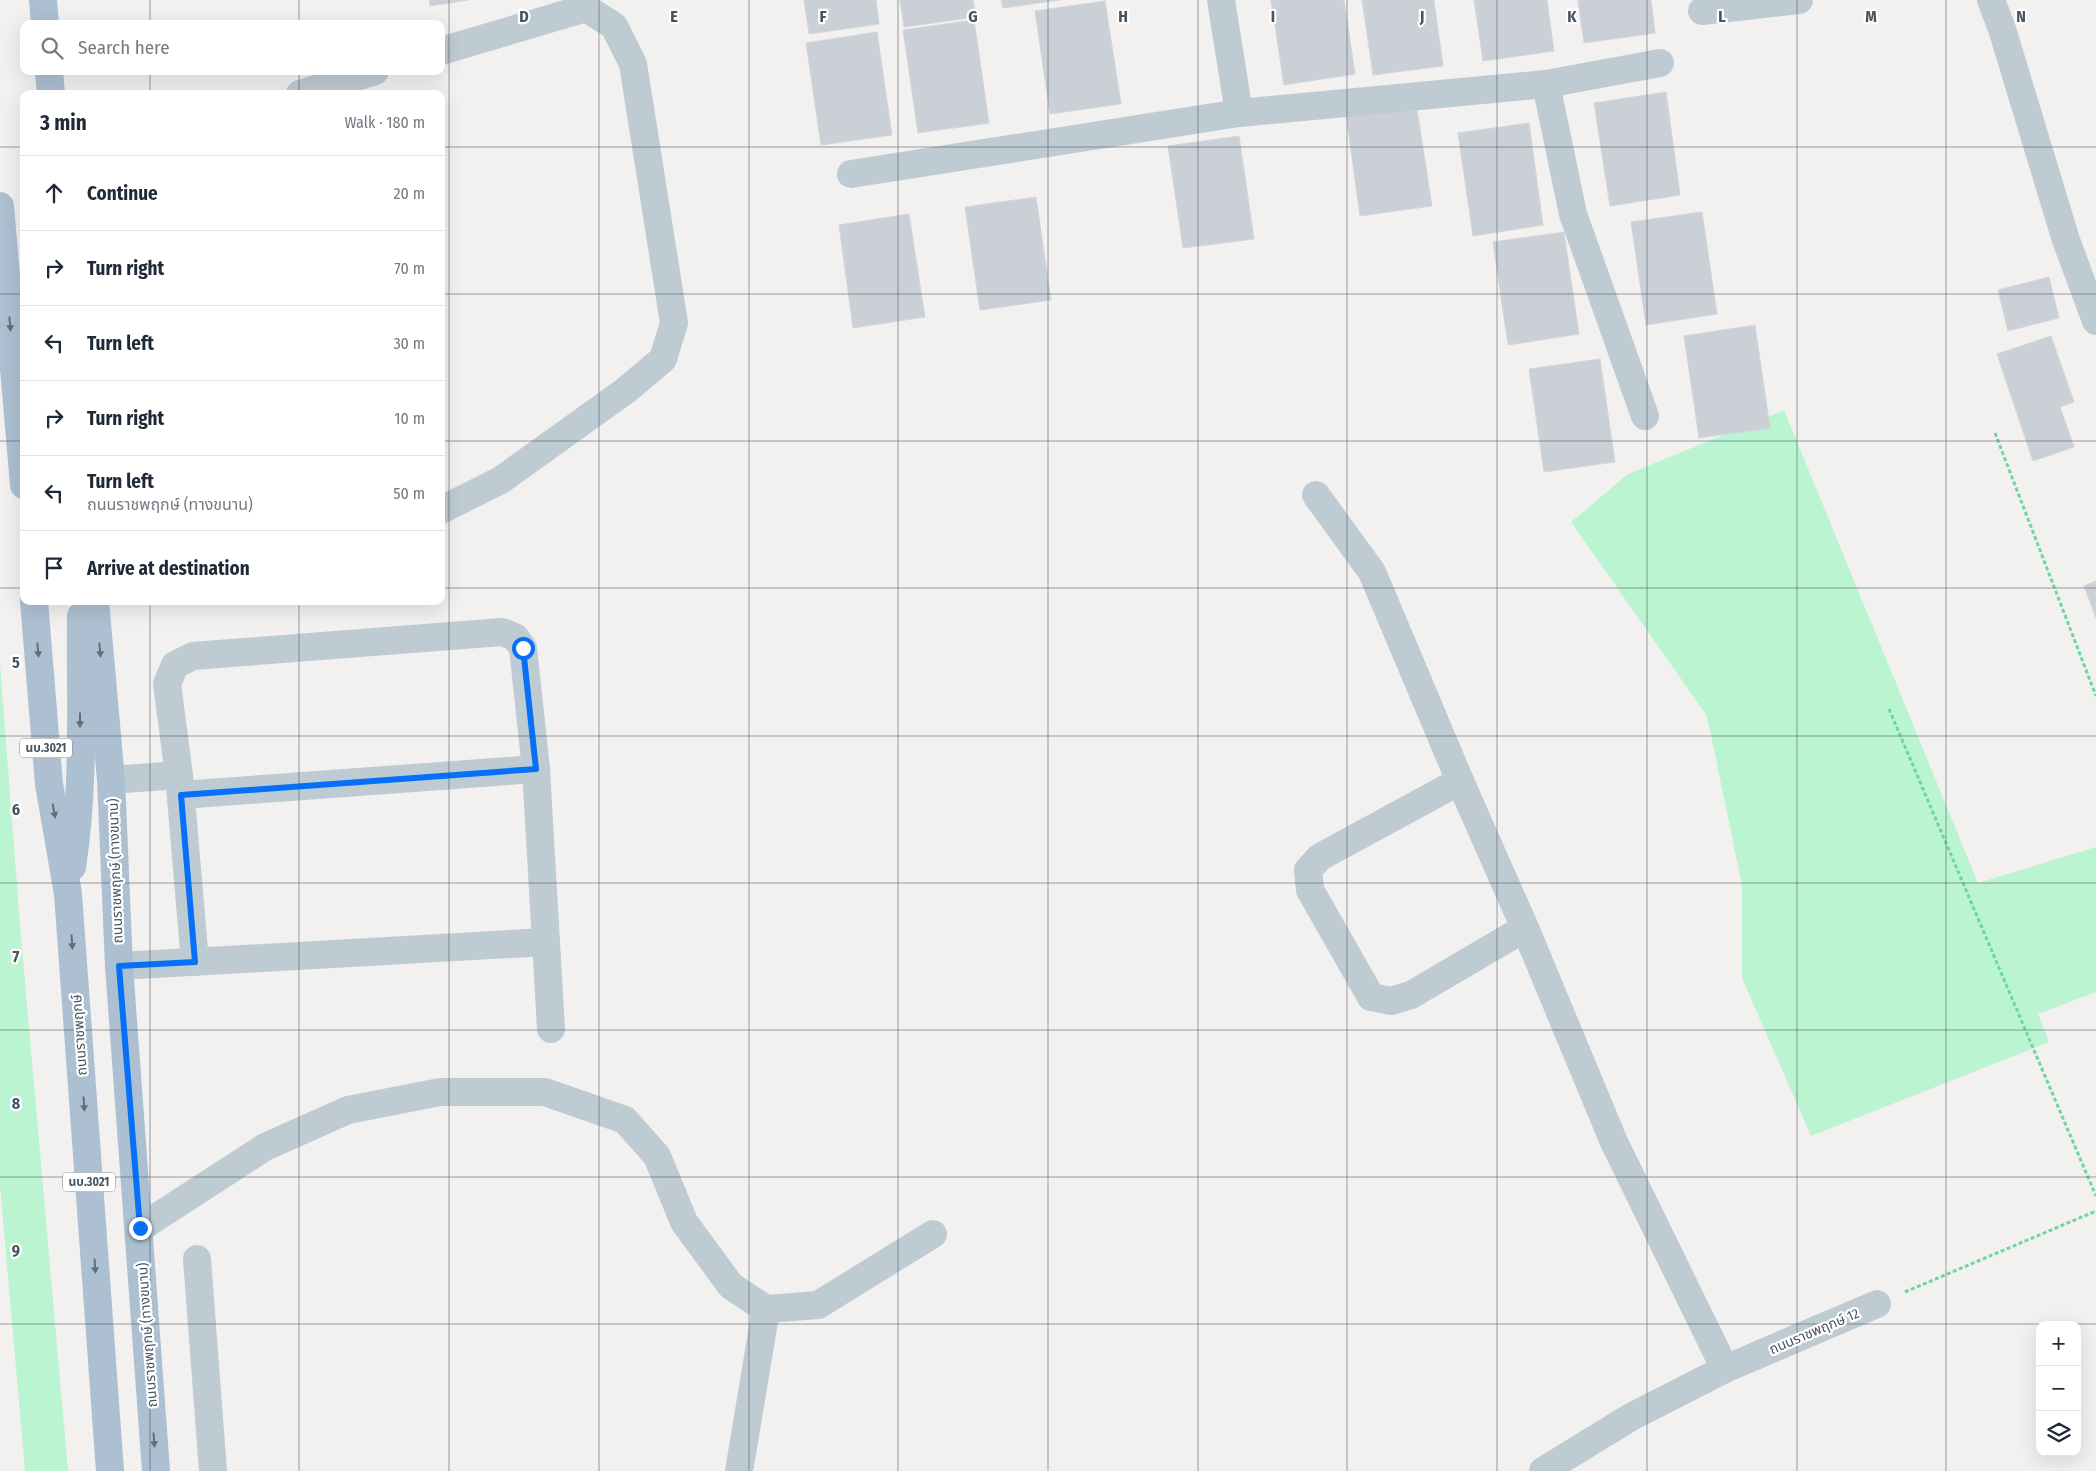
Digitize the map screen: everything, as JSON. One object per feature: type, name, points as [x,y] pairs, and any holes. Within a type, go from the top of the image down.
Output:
[{"type":"main road","points":[[43,0],[45,20]]},
{"type":"main road","points":[[50,75],[51,90]]},
{"type":"main road","points":[[0,206],[20,438]]},
{"type":"main road","name":"ถนนราชพฤกษ์","points":[[34,605],[49,784],[68,894],[110,1471]]},
{"type":"main road","points":[[68,894],[76,846],[80,764],[81,605]]},
{"type":"main road","name":"ถนนราชพฤกษ์ (ทางขนาน)","points":[[95,605],[111,780],[119,966],[140,1228],[156,1471]]},
{"type":"street","points":[[1220,0],[1239,113]]},
{"type":"street","points":[[1702,11],[1799,0]]},
{"type":"street","points":[[1991,0],[2002,29],[2066,240],[2096,321]]},
{"type":"street","points":[[445,50],[586,8],[614,26],[633,64],[674,323],[663,359],[625,391],[501,480],[445,508]]},
{"type":"street","points":[[851,174],[1239,113],[1546,84],[1660,63]]},
{"type":"street","points":[[313,90],[362,75]]},
{"type":"street","points":[[1546,84],[1574,214],[1645,416]]},
{"type":"street","points":[[1316,495],[1372,572],[1460,781],[1525,928],[1614,1142],[1726,1369]]},
{"type":"street","points":[[195,962],[180,785],[167,684],[175,665],[193,656],[502,632],[516,638],[523,648],[536,769],[551,1030]]},
{"type":"street","points":[[111,780],[180,785],[536,769]]},
{"type":"street","points":[[1460,781],[1320,857],[1308,870],[1310,890],[1370,997],[1391,1001],[1411,995],[1525,928]]},
{"type":"street","points":[[119,966],[546,942]]},
{"type":"street","points":[[140,1228],[264,1147],[348,1110],[440,1092],[545,1092],[625,1120],[657,1156],[684,1222],[731,1286],[766,1309],[818,1305],[933,1234]]},
{"type":"street","points":[[197,1259],[213,1471]]},
{"type":"street","name":"ถนนราชพฤกษ์ 12","points":[[1543,1471],[1630,1417],[1726,1369],[1877,1304]]},
{"type":"street","points":[[739,1471],[766,1309]]},
{"type":"path","points":[[1995,433],[2096,696]]},
{"type":"path","points":[[1889,709],[2096,1196]]},
{"type":"path","name":"ถนนราชพฤกษ์ 12","points":[[1877,1304],[2096,1211]]},
{"type":"green space","points":[[1784,410],[1978,883],[2096,847],[2096,992],[2038,1014],[2049,1042],[1811,1136],[1742,978],[1742,885],[1707,716],[1571,522],[1628,474]]},
{"type":"green space","points":[[0,664],[20,925],[68,1471],[25,1471],[0,1185]]},
{"type":"building","points":[[429,0],[468,0],[430,6]]},
{"type":"building","points":[[804,0],[876,0],[879,24],[809,34]]},
{"type":"building","points":[[900,0],[973,0],[976,17],[904,27]]},
{"type":"building","points":[[1001,0],[1060,0],[1003,8]]},
{"type":"building","points":[[1271,0],[1344,0],[1355,74],[1284,85]]},
{"type":"building","points":[[1362,0],[1434,0],[1443,66],[1373,75]]},
{"type":"building","points":[[1474,0],[1547,0],[1554,51],[1483,61]]},
{"type":"building","points":[[1578,0],[1651,0],[1655,33],[1584,43]]},
{"type":"building","points":[[1105,1],[1121,104],[1050,114],[1035,11]]},
{"type":"building","points":[[974,20],[989,123],[918,133],[903,30]]},
{"type":"building","points":[[877,32],[892,135],[821,145],[806,43]]},
{"type":"building","points":[[1666,92],[1680,195],[1610,206],[1594,103]]},
{"type":"building","points":[[1416,103],[1432,206],[1360,216],[1346,113]]},
{"type":"building","points":[[1529,123],[1543,225],[1473,236],[1458,133]]},
{"type":"building","points":[[1239,136],[1254,239],[1183,248],[1168,146]]},
{"type":"building","points":[[1036,197],[1051,300],[980,310],[965,207]]},
{"type":"building","points":[[1702,212],[1717,314],[1646,325],[1631,222]]},
{"type":"building","points":[[909,214],[925,317],[853,328],[839,225]]},
{"type":"building","points":[[1564,232],[1579,334],[1508,345],[1493,242]]},
{"type":"building","points":[[2049,277],[2059,318],[2008,331],[1998,290]]},
{"type":"building","points":[[1755,325],[1770,428],[1699,438],[1684,336]]},
{"type":"building","points":[[2051,336],[2074,402],[2060,407],[2074,447],[2033,461],[1997,354]]},
{"type":"building","points":[[1600,359],[1615,462],[1544,472],[1529,369]]},
{"type":"building","points":[[2096,581],[2096,618],[2084,586]]},
{"type":"route","points":[[140,1228],[119,966],[195,962],[181,795],[536,769],[523,648]]}]
